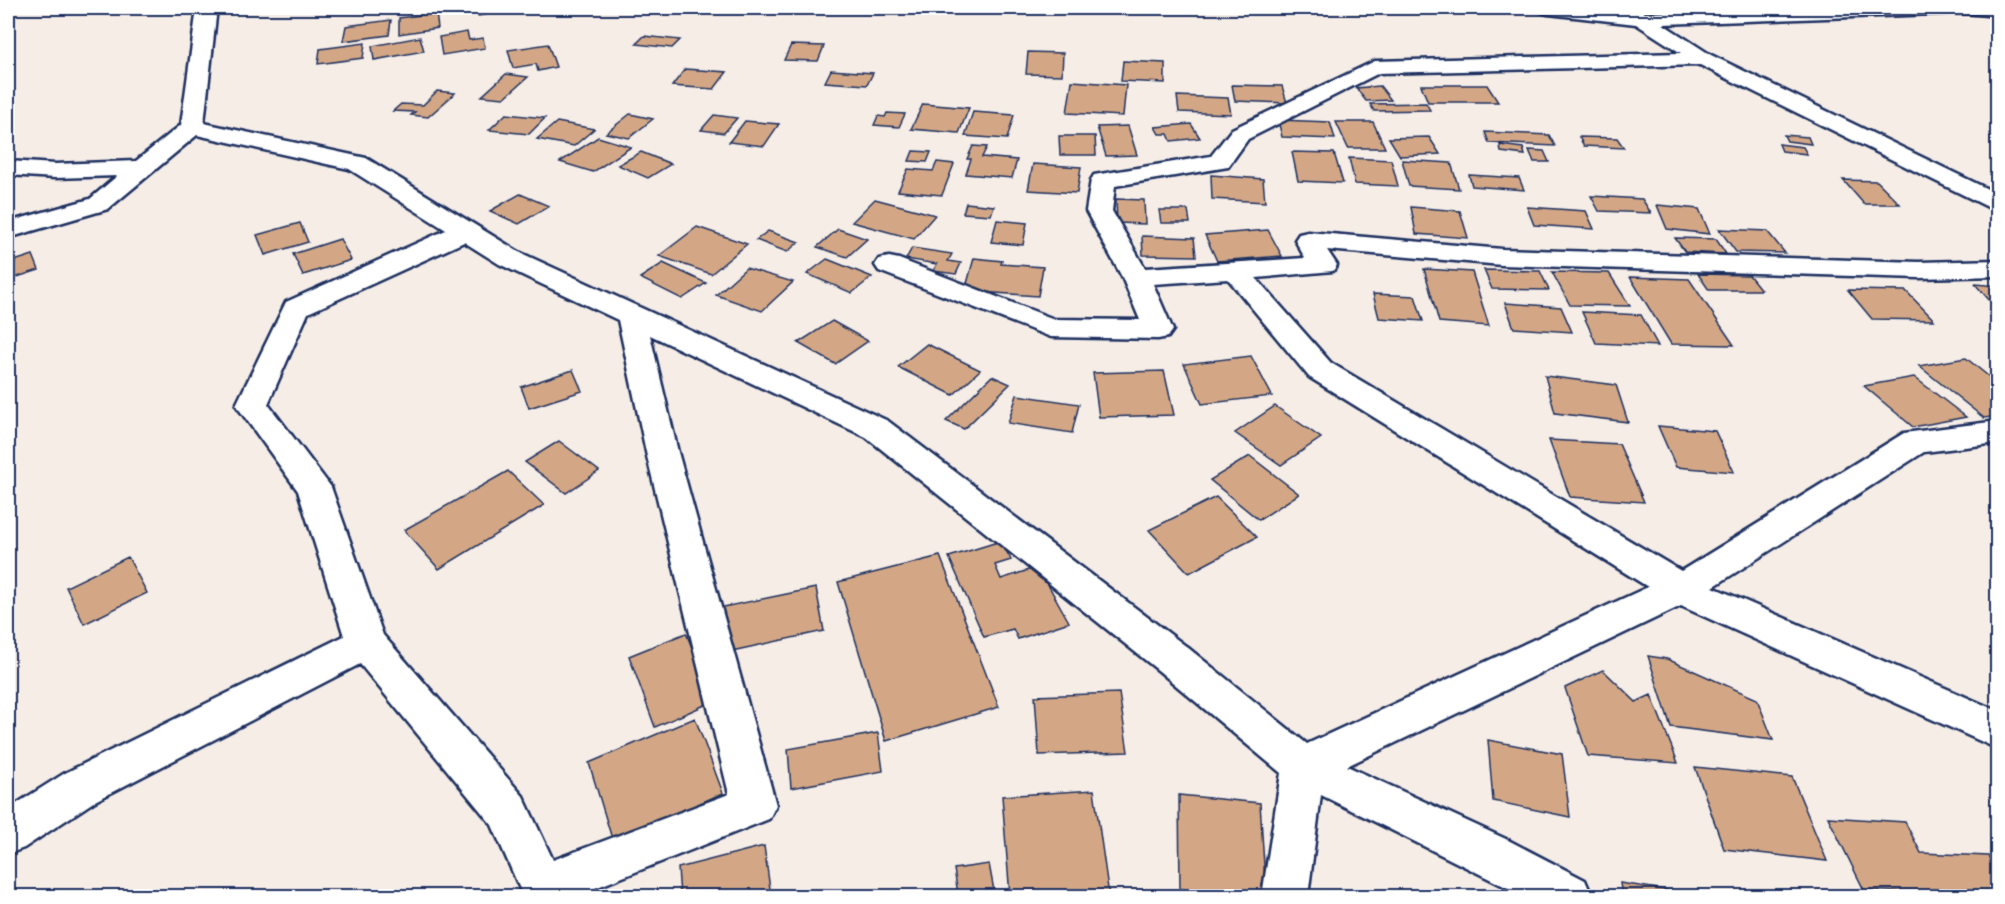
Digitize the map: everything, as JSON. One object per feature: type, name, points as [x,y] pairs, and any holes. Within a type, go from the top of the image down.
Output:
[{"type":"street","points":[[8,230],[99,204],[192,127],[207,8]]},
{"type":"street","points":[[1548,8],[1641,19],[1962,8]]},
{"type":"street","points":[[1624,8],[1704,59],[1998,204]]},
{"type":"street","points":[[1967,8],[1998,10]]},
{"type":"street","points":[[889,265],[1051,328],[1158,330],[1136,277],[1099,211],[1103,180],[1219,162],[1240,134],[1375,67],[1704,59]]},
{"type":"street","points":[[192,127],[357,163],[509,258],[877,429],[1173,659],[1303,766],[1492,855],[1569,897]]},
{"type":"street","points":[[8,168],[56,171],[142,168]]},
{"type":"street","points":[[466,231],[296,308],[252,405],[314,487],[366,643],[508,811],[544,892],[754,805],[662,452],[631,315]]},
{"type":"street","points":[[1136,277],[1323,266],[1308,240],[1502,257],[1919,270],[1998,268]]},
{"type":"street","points":[[1236,272],[1320,370],[1681,589],[1998,731]]},
{"type":"street","points":[[1303,766],[1681,589],[1916,441],[1998,432]]},
{"type":"street","points":[[8,833],[80,787],[366,643]]},
{"type":"street","points":[[1285,897],[1303,766]]},
{"type":"building","points":[[477,8],[502,8],[502,12],[478,16]]},
{"type":"building","points":[[436,13],[438,28],[399,34],[399,18]]},
{"type":"building","points":[[391,20],[389,35],[343,41],[346,26]]},
{"type":"building","points":[[467,32],[469,40],[483,38],[485,48],[442,55],[439,37]]},
{"type":"building","points":[[644,36],[680,40],[672,48],[636,44]]},
{"type":"building","points":[[420,37],[424,51],[374,60],[372,46]]},
{"type":"building","points":[[365,43],[363,58],[318,64],[320,49]]},
{"type":"building","points":[[548,44],[556,67],[538,71],[536,64],[513,68],[508,50]]},
{"type":"building","points":[[791,45],[824,46],[818,61],[784,60]]},
{"type":"building","points":[[1028,52],[1063,53],[1062,75],[1026,74]]},
{"type":"building","points":[[1123,61],[1165,63],[1165,83],[1121,81]]},
{"type":"building","points":[[685,69],[727,72],[714,89],[672,86]]},
{"type":"building","points":[[831,70],[873,73],[867,85],[825,82]]},
{"type":"building","points":[[506,74],[528,77],[504,98],[482,96]]},
{"type":"building","points":[[1072,81],[1126,85],[1123,116],[1067,113]]},
{"type":"building","points":[[1232,85],[1282,86],[1287,103],[1235,101]]},
{"type":"building","points":[[1421,85],[1487,85],[1498,102],[1428,102]]},
{"type":"building","points":[[1380,86],[1391,100],[1366,101],[1356,88]]},
{"type":"building","points":[[437,91],[455,93],[428,117],[411,115],[415,112],[393,111],[401,104],[423,105]]},
{"type":"building","points":[[1177,96],[1228,98],[1231,114],[1179,112]]},
{"type":"building","points":[[1426,103],[1430,110],[1374,111],[1370,104]]},
{"type":"building","points":[[923,104],[969,108],[959,133],[911,129]]},
{"type":"building","points":[[973,112],[1014,115],[1007,139],[965,136]]},
{"type":"building","points":[[887,113],[905,114],[899,127],[874,125],[878,116],[885,117]]},
{"type":"building","points":[[506,114],[545,118],[529,134],[489,130]]},
{"type":"building","points":[[630,114],[653,119],[629,138],[606,133]]},
{"type":"building","points":[[714,115],[737,118],[724,133],[701,130]]},
{"type":"building","points":[[1278,120],[1330,122],[1335,139],[1282,137]]},
{"type":"building","points":[[745,121],[779,124],[764,146],[729,142]]},
{"type":"building","points":[[557,122],[594,129],[574,146],[537,139]]},
{"type":"building","points":[[1336,122],[1373,122],[1385,148],[1348,148]]},
{"type":"building","points":[[1191,124],[1200,138],[1171,141],[1168,134],[1159,134],[1155,127]]},
{"type":"building","points":[[1128,126],[1137,155],[1106,156],[1097,127]]},
{"type":"building","points":[[1485,132],[1549,135],[1555,146],[1489,143]]},
{"type":"building","points":[[1784,135],[1808,137],[1811,144],[1787,141]]},
{"type":"building","points":[[1059,136],[1095,136],[1096,155],[1060,155]]},
{"type":"building","points":[[598,137],[631,147],[593,172],[560,162]]},
{"type":"building","points":[[1429,137],[1440,154],[1400,156],[1389,138]]},
{"type":"building","points":[[1579,137],[1617,138],[1624,148],[1584,146]]},
{"type":"building","points":[[1779,144],[1803,147],[1807,154],[1782,151]]},
{"type":"building","points":[[1500,145],[1523,148],[1525,155],[1501,152]]},
{"type":"building","points":[[973,146],[987,147],[982,157],[1017,160],[1012,178],[966,174],[971,159],[967,159]]},
{"type":"building","points":[[1529,150],[1544,151],[1549,162],[1534,162]]},
{"type":"building","points":[[913,151],[931,152],[927,162],[909,161]]},
{"type":"building","points":[[641,152],[671,164],[648,178],[618,165]]},
{"type":"building","points":[[1292,152],[1334,153],[1343,183],[1298,181]]},
{"type":"building","points":[[1349,158],[1391,160],[1398,186],[1355,184]]},
{"type":"building","points":[[1402,160],[1451,163],[1459,189],[1409,186]]},
{"type":"building","points":[[937,162],[954,164],[942,195],[898,191],[908,169],[933,171]]},
{"type":"building","points":[[1033,164],[1081,167],[1077,193],[1028,190]]},
{"type":"building","points":[[1211,175],[1263,179],[1265,202],[1212,199]]},
{"type":"building","points":[[1469,175],[1519,178],[1524,190],[1472,186]]},
{"type":"building","points":[[1843,180],[1877,181],[1900,204],[1864,204]]},
{"type":"building","points":[[520,194],[549,206],[519,224],[490,211]]},
{"type":"building","points":[[1591,196],[1642,199],[1651,213],[1599,211]]},
{"type":"building","points":[[875,199],[935,215],[914,239],[852,222]]},
{"type":"building","points":[[1116,199],[1144,200],[1145,224],[1117,223]]},
{"type":"building","points":[[966,203],[994,206],[991,215],[963,213]]},
{"type":"building","points":[[1657,205],[1699,209],[1710,234],[1667,229]]},
{"type":"building","points":[[1411,207],[1460,211],[1468,238],[1416,234]]},
{"type":"building","points":[[1527,207],[1586,211],[1594,229],[1534,225]]},
{"type":"building","points":[[1159,210],[1188,210],[1190,223],[1161,223]]},
{"type":"building","points":[[997,220],[1027,223],[1023,245],[991,242]]},
{"type":"building","points":[[300,223],[308,242],[265,255],[257,235]]},
{"type":"building","points":[[697,227],[747,244],[711,274],[659,256]]},
{"type":"building","points":[[838,229],[867,239],[847,257],[817,247]]},
{"type":"building","points":[[1719,229],[1767,231],[1785,253],[1736,252]]},
{"type":"building","points":[[1268,230],[1282,256],[1217,261],[1205,235]]},
{"type":"building","points":[[768,231],[799,242],[787,252],[756,240]]},
{"type":"building","points":[[1142,236],[1194,238],[1196,256],[1143,255]]},
{"type":"building","points":[[1675,238],[1716,239],[1726,254],[1685,252]]},
{"type":"building","points":[[340,239],[351,260],[303,275],[293,254]]},
{"type":"building","points":[[912,248],[952,254],[948,261],[961,263],[956,274],[933,271],[937,264],[906,259]]},
{"type":"building","points":[[33,255],[39,270],[8,280],[8,263]]},
{"type":"building","points":[[974,258],[1002,261],[1001,264],[1043,267],[1038,296],[965,291]]},
{"type":"building","points":[[827,259],[872,277],[852,293],[807,274]]},
{"type":"building","points":[[663,263],[706,283],[682,299],[640,278]]},
{"type":"building","points":[[746,268],[793,282],[762,311],[716,295]]},
{"type":"building","points":[[1424,269],[1472,272],[1489,326],[1439,322]]},
{"type":"building","points":[[1484,270],[1540,271],[1549,290],[1492,289]]},
{"type":"building","points":[[1552,272],[1609,273],[1630,306],[1570,305]]},
{"type":"building","points":[[1698,274],[1749,275],[1761,290],[1709,290]]},
{"type":"building","points":[[1630,277],[1689,279],[1734,345],[1671,344]]},
{"type":"building","points":[[1975,284],[1998,286],[1998,310]]},
{"type":"building","points":[[1848,290],[1906,291],[1934,320],[1872,319]]},
{"type":"building","points":[[1373,294],[1415,296],[1423,321],[1379,318]]},
{"type":"building","points":[[1505,303],[1561,307],[1572,332],[1514,328]]},
{"type":"building","points":[[1582,312],[1641,315],[1658,346],[1596,343]]},
{"type":"building","points":[[832,321],[868,341],[835,364],[798,343]]},
{"type":"building","points":[[927,344],[980,370],[953,395],[898,367]]},
{"type":"building","points":[[1251,356],[1272,396],[1202,404],[1184,364]]},
{"type":"building","points":[[1966,358],[1998,384],[1998,416],[1984,418],[1919,366]]},
{"type":"building","points":[[573,370],[582,391],[529,408],[521,387]]},
{"type":"building","points":[[1164,371],[1174,415],[1099,417],[1093,373]]},
{"type":"building","points":[[992,376],[1010,384],[964,429],[946,421]]},
{"type":"building","points":[[1545,376],[1616,385],[1628,422],[1555,413]]},
{"type":"building","points":[[1914,377],[1966,417],[1913,427],[1864,386]]},
{"type":"building","points":[[1017,395],[1079,404],[1072,433],[1008,423]]},
{"type":"building","points":[[1275,406],[1321,438],[1281,465],[1235,433]]},
{"type":"building","points":[[1658,426],[1715,431],[1734,472],[1676,467]]},
{"type":"building","points":[[1549,440],[1619,444],[1644,502],[1570,497]]},
{"type":"building","points":[[559,441],[599,471],[566,493],[525,462]]},
{"type":"building","points":[[1250,456],[1299,494],[1259,520],[1210,480]]},
{"type":"building","points":[[508,471],[544,505],[439,569],[404,530]]},
{"type":"building","points":[[1216,497],[1257,537],[1189,573],[1149,530]]},
{"type":"building","points":[[1001,541],[1011,560],[995,565],[1001,579],[1038,567],[1069,622],[1018,639],[1013,629],[984,637],[949,557]]},
{"type":"building","points":[[940,556],[999,707],[886,741],[838,582]]},
{"type":"building","points":[[128,557],[147,593],[84,624],[66,587]]},
{"type":"building","points":[[816,588],[824,631],[727,652],[723,607]]},
{"type":"building","points":[[686,633],[714,701],[655,727],[629,656]]},
{"type":"building","points":[[1648,656],[1667,659],[1757,699],[1773,740],[1671,727]]},
{"type":"building","points":[[1603,670],[1636,702],[1651,695],[1678,763],[1588,756],[1565,688]]},
{"type":"building","points":[[1119,693],[1128,752],[1039,755],[1035,696]]},
{"type":"building","points":[[695,718],[723,793],[613,842],[589,763]]},
{"type":"building","points":[[878,733],[883,771],[791,788],[788,749]]},
{"type":"building","points":[[1488,740],[1562,754],[1570,817],[1493,801]]},
{"type":"building","points":[[1695,767],[1792,777],[1827,861],[1724,849]]},
{"type":"building","points":[[1094,790],[1109,896],[1010,896],[1002,796]]},
{"type":"building","points":[[1179,795],[1260,803],[1266,896],[1180,889]]},
{"type":"building","points":[[1828,817],[1905,822],[1921,853],[1988,856],[1998,874],[1998,896],[1864,890]]},
{"type":"building","points":[[764,846],[771,896],[680,896],[678,868]]},
{"type":"building","points":[[989,864],[995,896],[941,896],[958,894],[954,869]]},
{"type":"building","points":[[1620,883],[1704,896],[1622,896]]}]
